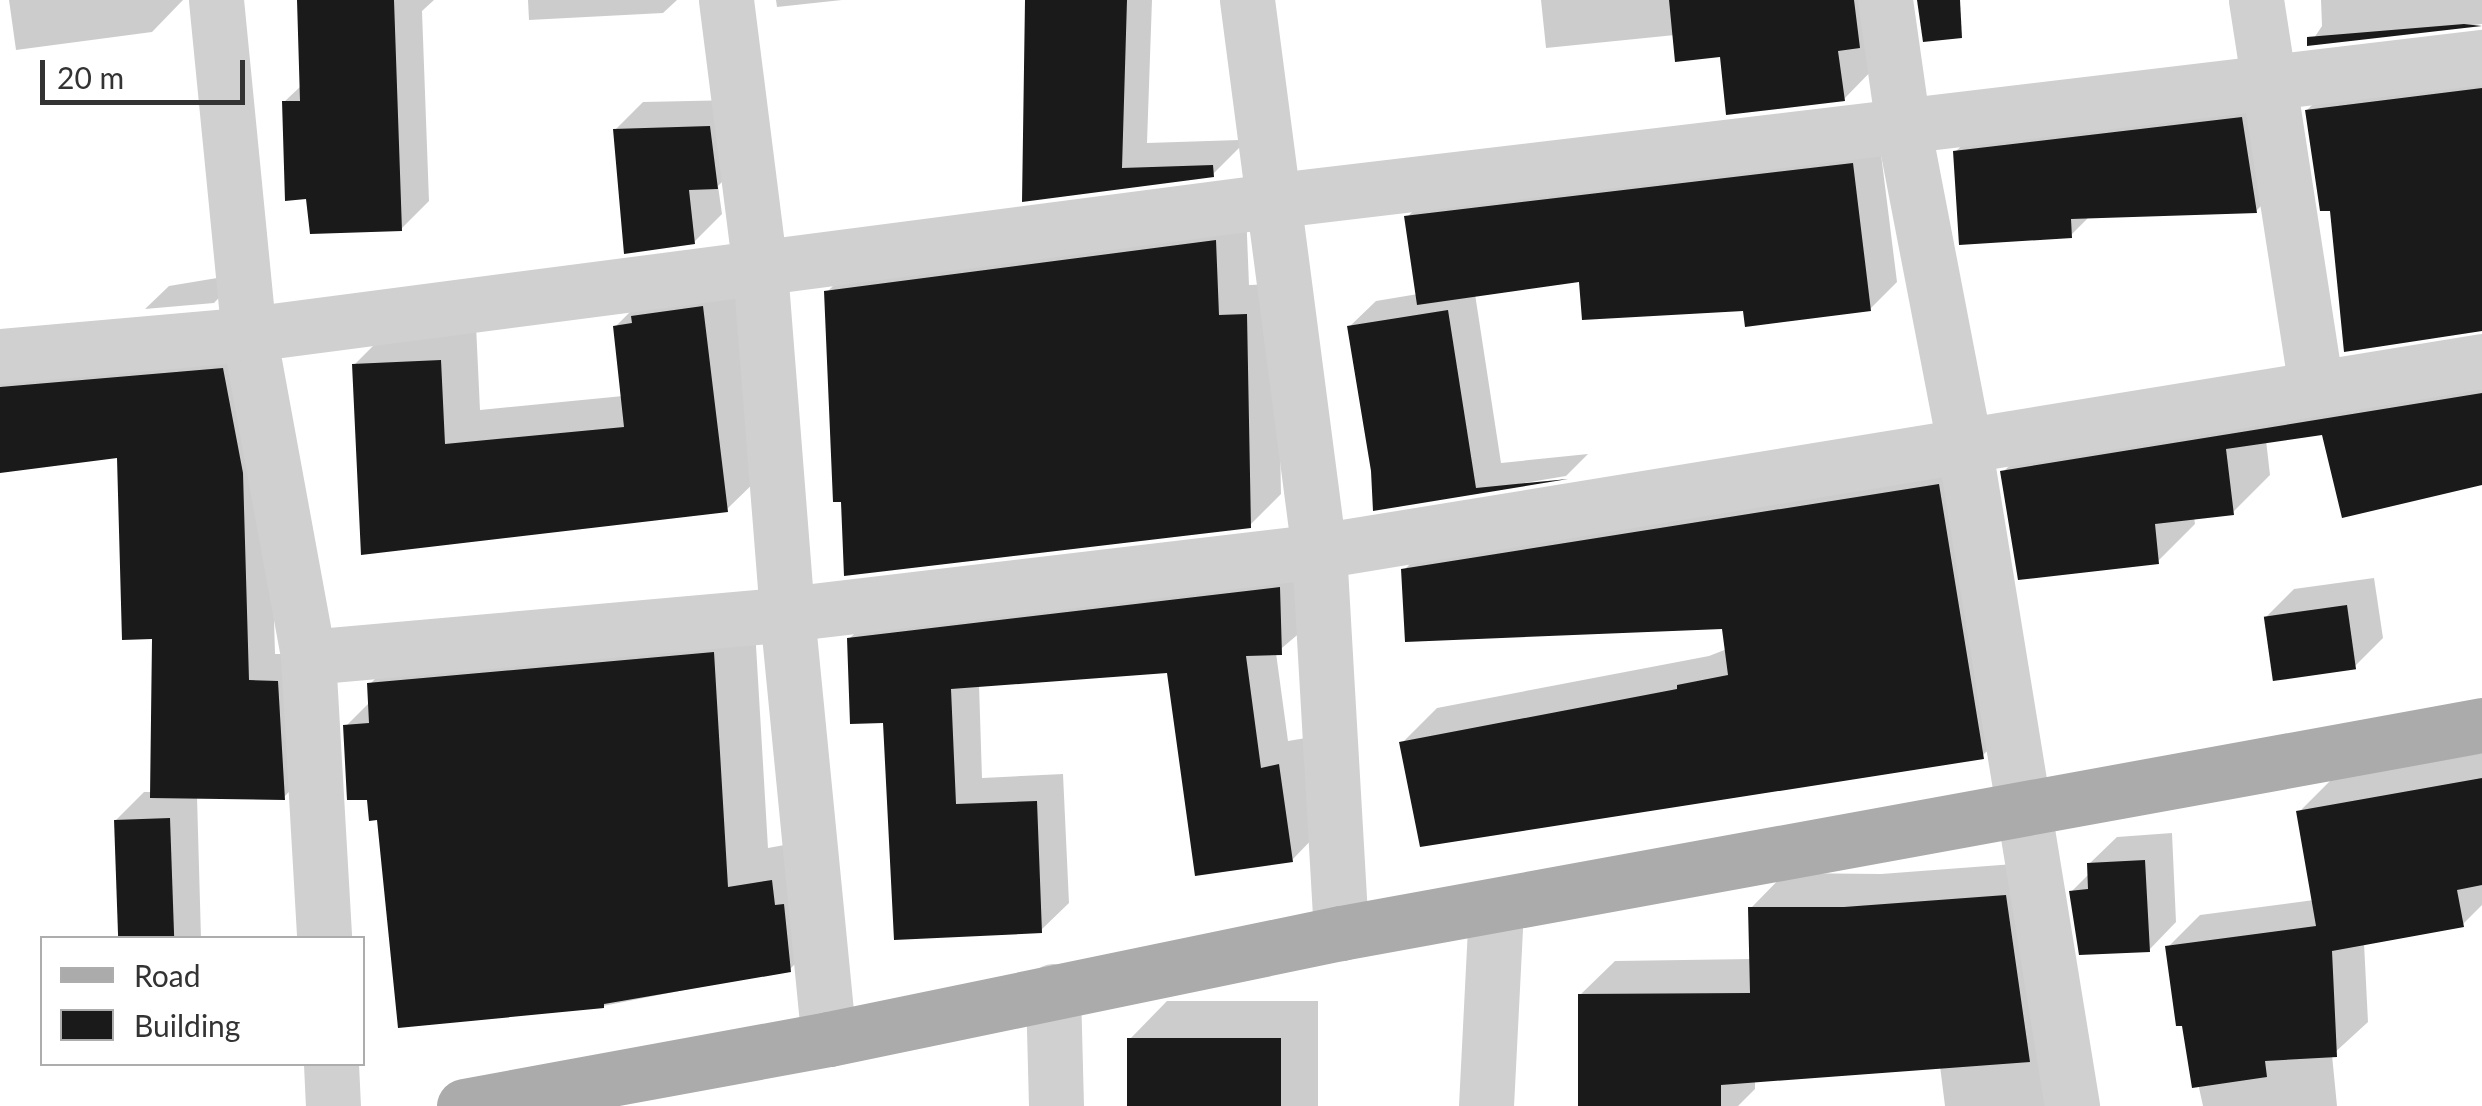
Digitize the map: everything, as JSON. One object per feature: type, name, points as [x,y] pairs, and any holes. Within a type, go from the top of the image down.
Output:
[{"type":"main road","points":[[464,1106],[829,1039],[1341,933],[2022,812],[2482,725]]},
{"type":"street","points":[[216,0],[250,334],[308,657],[324,936]]},
{"type":"street","points":[[726,0],[760,270],[787,614],[829,1039]]},
{"type":"street","points":[[1247,0],[1270,202],[1319,551],[1341,933]]},
{"type":"street","points":[[1885,0],[1903,126],[1964,444],[2072,1106]]},
{"type":"street","points":[[2256,0],[2316,388]]},
{"type":"street","points":[[0,356],[250,334],[1270,202],[2482,58]]},
{"type":"street","points":[[308,657],[787,614],[1319,551],[2482,362]]},
{"type":"street","points":[[1486,1106],[1496,906]]},
{"type":"street","points":[[1053,991],[1056,1106]]},
{"type":"street","points":[[331,1066],[333,1106]]},
{"type":"building","points":[[297,0],[394,0],[402,231],[310,234],[306,199],[285,201],[282,101],[300,101]]},
{"type":"building","points":[[1025,0],[1127,0],[1122,168],[1213,165],[1214,177],[1022,202]]},
{"type":"building","points":[[1669,0],[1854,0],[1860,48],[1838,51],[1845,101],[1726,115],[1720,57],[1675,62]]},
{"type":"building","points":[[1917,0],[1960,0],[1962,38],[1923,42]]},
{"type":"building","points":[[2464,24],[2482,26],[2307,46],[2307,37]]},
{"type":"building","points":[[2482,88],[2482,331],[2344,352],[2330,211],[2320,211],[2305,110]]},
{"type":"building","points":[[2242,117],[2257,213],[2071,219],[2072,238],[1959,245],[1953,151]]},
{"type":"building","points":[[710,126],[718,189],[689,190],[695,244],[624,254],[613,129]]},
{"type":"building","points":[[1853,163],[1871,311],[1745,327],[1743,311],[1582,320],[1579,282],[1417,305],[1404,216]]},
{"type":"building","points":[[1216,240],[1219,315],[1247,314],[1251,528],[844,576],[841,502],[833,502],[824,291]]},
{"type":"building","points":[[703,306],[728,512],[361,555],[352,364],[441,360],[445,444],[624,427],[613,326],[632,323],[631,316]]},
{"type":"building","points":[[1448,310],[1476,488],[1568,479],[1373,511],[1371,471],[1347,326]]},
{"type":"building","points":[[223,368],[243,473],[249,680],[278,681],[285,800],[150,798],[152,639],[122,640],[117,458],[0,473],[0,387]]},
{"type":"building","points":[[2482,393],[2482,485],[2342,518],[2322,435],[2226,449],[2234,515],[2155,524],[2159,564],[2018,580],[2000,471]]},
{"type":"building","points":[[1939,484],[1984,759],[1420,847],[1399,742],[1677,689],[1677,685],[1728,675],[1722,629],[1405,642],[1401,569]]},
{"type":"building","points":[[1280,587],[1282,655],[1246,656],[1261,768],[1279,764],[1293,862],[1195,876],[1167,673],[951,689],[956,804],[1037,801],[1042,933],[894,940],[883,723],[850,724],[847,638]]},
{"type":"building","points":[[2347,605],[2356,669],[2273,681],[2264,617]]},
{"type":"building","points":[[714,652],[728,887],[772,880],[775,905],[784,904],[791,972],[604,1004],[604,1008],[398,1028],[377,820],[369,821],[367,800],[347,800],[343,725],[369,723],[367,683]]},
{"type":"building","points":[[2482,778],[2482,885],[2457,890],[2464,927],[2332,951],[2337,1057],[2265,1061],[2267,1077],[2192,1088],[2182,1026],[2176,1026],[2165,946],[2316,926],[2296,811]]},
{"type":"building","points":[[170,818],[174,936],[118,936],[114,820]]},
{"type":"building","points":[[2145,860],[2150,952],[2079,955],[2069,891],[2088,889],[2087,863]]},
{"type":"building","points":[[2006,895],[2030,1062],[1721,1085],[1721,1106],[1578,1106],[1578,994],[1750,993],[1748,907],[1844,907]]},
{"type":"building","points":[[1127,1038],[1281,1038],[1281,1106],[1127,1106]]}]
